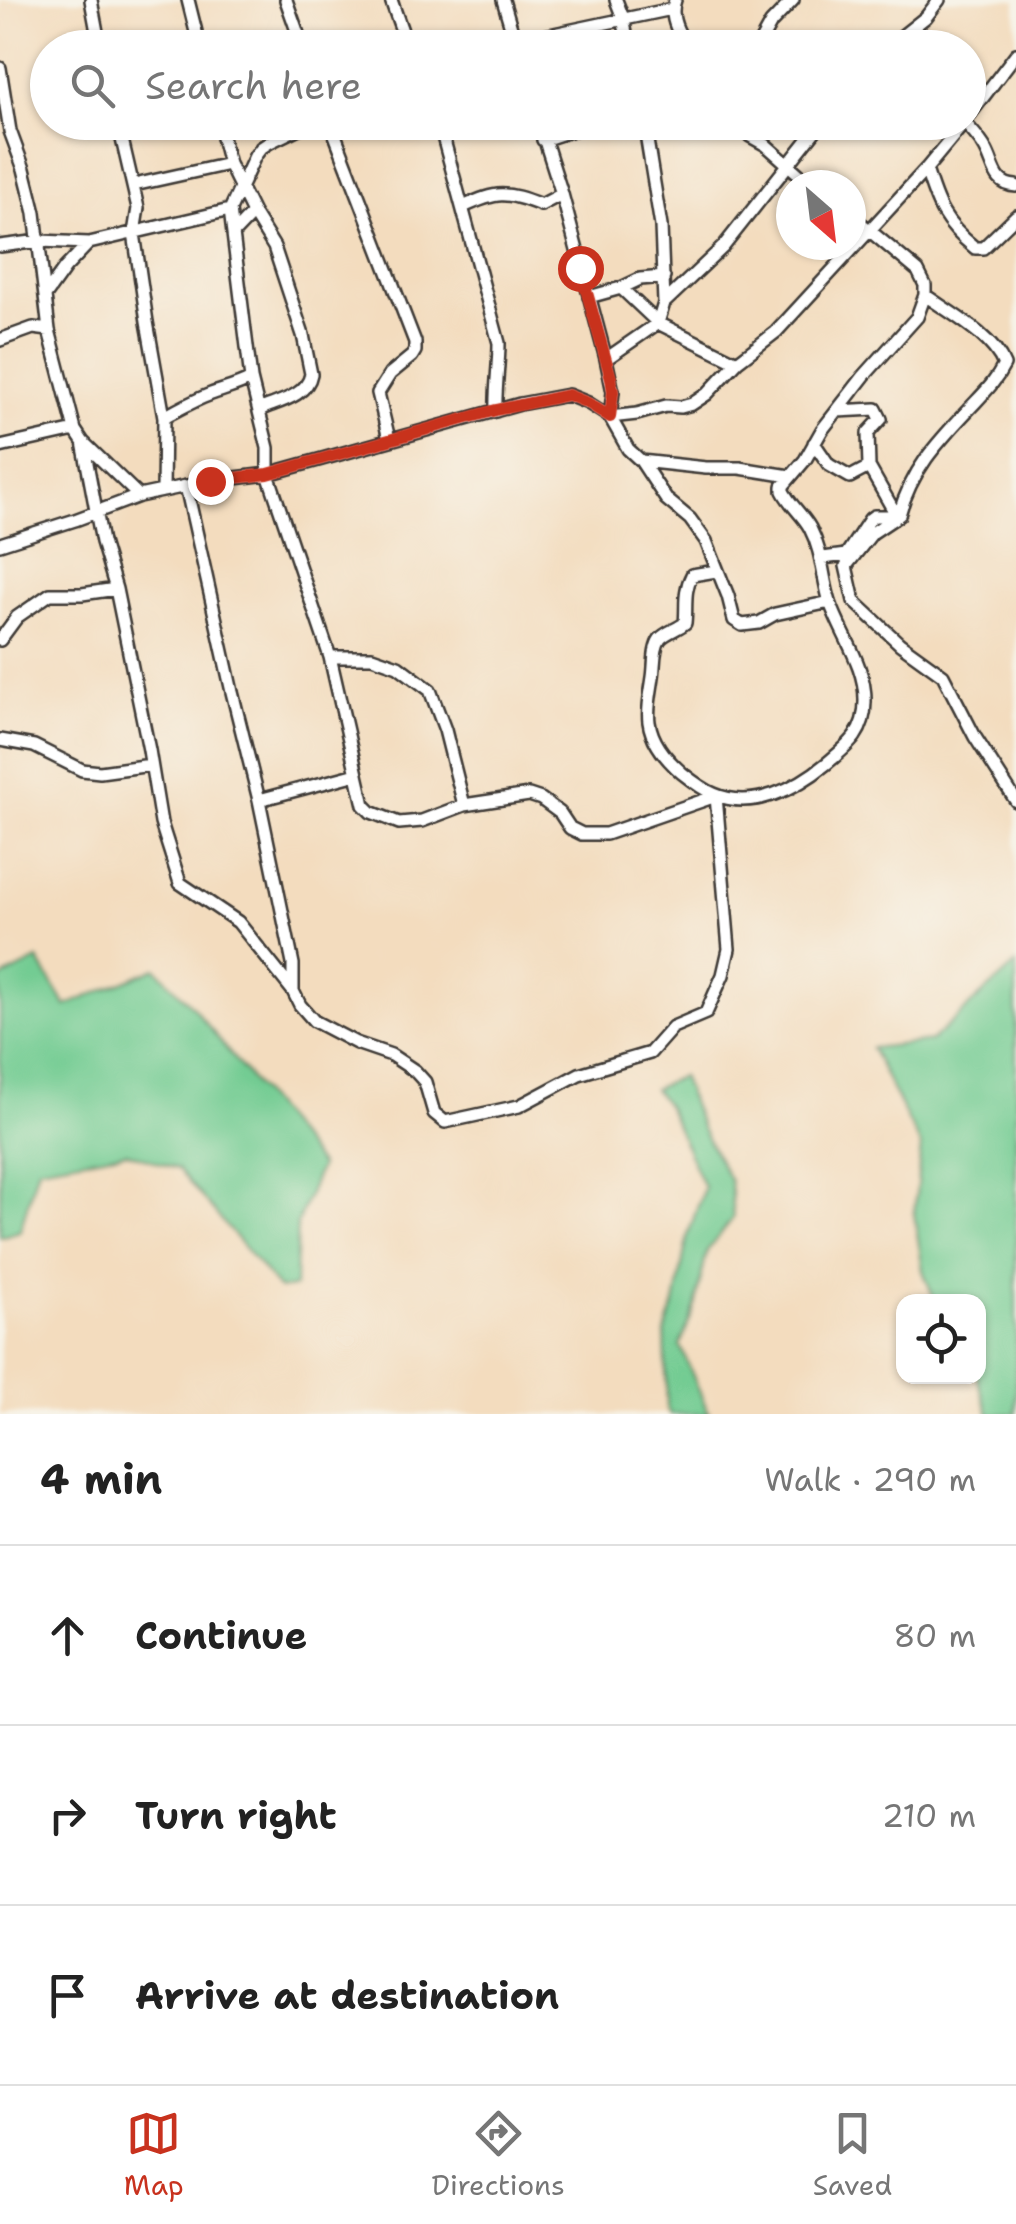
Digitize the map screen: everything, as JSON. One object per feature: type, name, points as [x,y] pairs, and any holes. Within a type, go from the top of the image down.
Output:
[{"type":"street","points":[[91,0],[97,30]]},
{"type":"street","points":[[188,0],[196,30]]},
{"type":"street","points":[[286,0],[297,30]]},
{"type":"street","points":[[391,0],[402,30]]},
{"type":"street","points":[[503,0],[509,30]]},
{"type":"street","points":[[616,0],[625,30]]},
{"type":"street","points":[[767,30],[793,0]]},
{"type":"street","points":[[910,30],[938,0]]},
{"type":"street","points":[[575,30],[674,5],[679,30]]},
{"type":"street","points":[[986,94],[1016,54]]},
{"type":"street","points":[[0,68],[10,131],[24,169],[40,241],[50,330],[116,590],[161,823],[180,883],[238,922],[314,1021],[391,1055],[415,1071],[425,1082],[434,1113],[442,1122],[519,1106],[578,1074],[650,1054],[673,1028],[706,1013],[729,950],[716,796]]},
{"type":"street","points":[[123,140],[138,208],[134,232],[164,417],[162,491]]},
{"type":"street","points":[[223,140],[240,190],[274,247],[311,364],[312,378],[303,391],[260,409]]},
{"type":"street","points":[[276,140],[261,148],[230,210],[251,379],[268,448],[268,474],[330,657],[364,806],[398,823],[422,821],[464,804],[528,794],[560,813],[570,828],[582,834],[606,834],[716,796]]},
{"type":"street","points":[[337,140],[416,342],[412,356],[390,374],[378,392],[388,440]]},
{"type":"street","points":[[444,140],[499,344],[496,410]]},
{"type":"street","points":[[543,140],[562,194],[606,359],[613,392],[610,417]]},
{"type":"street","points":[[606,359],[658,323],[664,303],[661,226],[647,140]]},
{"type":"street","points":[[756,140],[795,170]]},
{"type":"street","points":[[664,303],[723,247],[808,140]]},
{"type":"street","points":[[610,417],[692,404],[706,394],[737,362],[776,332],[950,140]]},
{"type":"street","points":[[980,140],[998,180],[1006,186],[1016,186]]},
{"type":"street","points":[[134,185],[229,164]]},
{"type":"street","points":[[926,169],[942,215],[975,248],[982,248],[1016,216]]},
{"type":"street","points":[[463,206],[488,195],[512,193],[541,205],[562,194]]},
{"type":"street","points":[[0,246],[40,241],[89,243],[230,210]]},
{"type":"street","points":[[232,234],[253,212]]},
{"type":"street","points":[[716,571],[692,575],[686,585],[685,622],[664,636],[657,646],[649,719],[654,739],[669,762],[696,784],[716,796],[746,800],[766,797],[788,790],[821,768],[855,738],[863,724],[866,698],[856,656],[830,602],[822,558],[808,523],[783,486],[837,411],[917,316],[925,295],[925,284],[918,271],[866,227]]},
{"type":"street","points":[[45,296],[89,243]]},
{"type":"street","points":[[588,297],[640,279],[664,276]]},
{"type":"street","points":[[620,288],[658,323],[737,362]]},
{"type":"street","points":[[925,295],[1000,352],[1004,365],[994,384],[925,459],[907,488],[900,515],[872,534],[846,566],[854,601],[900,644],[942,675],[1016,802]]},
{"type":"street","points":[[0,340],[33,328],[50,330]]},
{"type":"street","points":[[164,417],[251,379]]},
{"type":"street","points":[[0,544],[139,496],[268,474],[496,410],[568,395],[610,417],[628,449],[641,461],[666,499],[690,519],[706,541],[734,620],[742,624],[759,623],[776,614],[830,602]]},
{"type":"street","points":[[822,558],[846,555],[874,516],[893,514],[892,504],[869,467],[868,433],[881,419],[876,409],[837,411]]},
{"type":"street","points":[[0,446],[79,436]]},
{"type":"street","points":[[79,436],[139,496]]},
{"type":"street","points":[[814,442],[830,465],[850,477],[869,467]]},
{"type":"street","points":[[641,461],[790,476]]},
{"type":"street","points":[[186,486],[259,800],[293,964],[293,991]]},
{"type":"street","points":[[0,640],[17,617],[50,594],[116,590]]},
{"type":"street","points":[[330,657],[372,657],[398,666],[430,690],[464,804]]},
{"type":"street","points":[[0,740],[34,746],[82,770],[100,772],[151,764]]},
{"type":"street","points":[[259,800],[356,774]]},
{"type":"green space","points":[[38,960],[66,1006],[156,968],[193,1007],[320,1166],[297,1224],[295,1287],[279,1289],[178,1169],[126,1152],[38,1167],[20,1231],[0,1237],[0,979]]},
{"type":"green space","points":[[1016,964],[1016,1414],[989,1414],[979,1384],[986,1384],[986,1294],[932,1294],[923,1271],[914,1214],[921,1146],[871,1048],[931,1041]]},
{"type":"green space","points":[[681,1076],[701,1127],[730,1181],[733,1218],[707,1251],[695,1307],[680,1345],[709,1414],[670,1414],[667,1409],[665,1333],[676,1299],[687,1238],[704,1187],[668,1108],[654,1089]]},
{"type":"route","points":[[210,481],[268,474],[496,410],[568,395],[610,417],[611,378],[580,268]]}]
